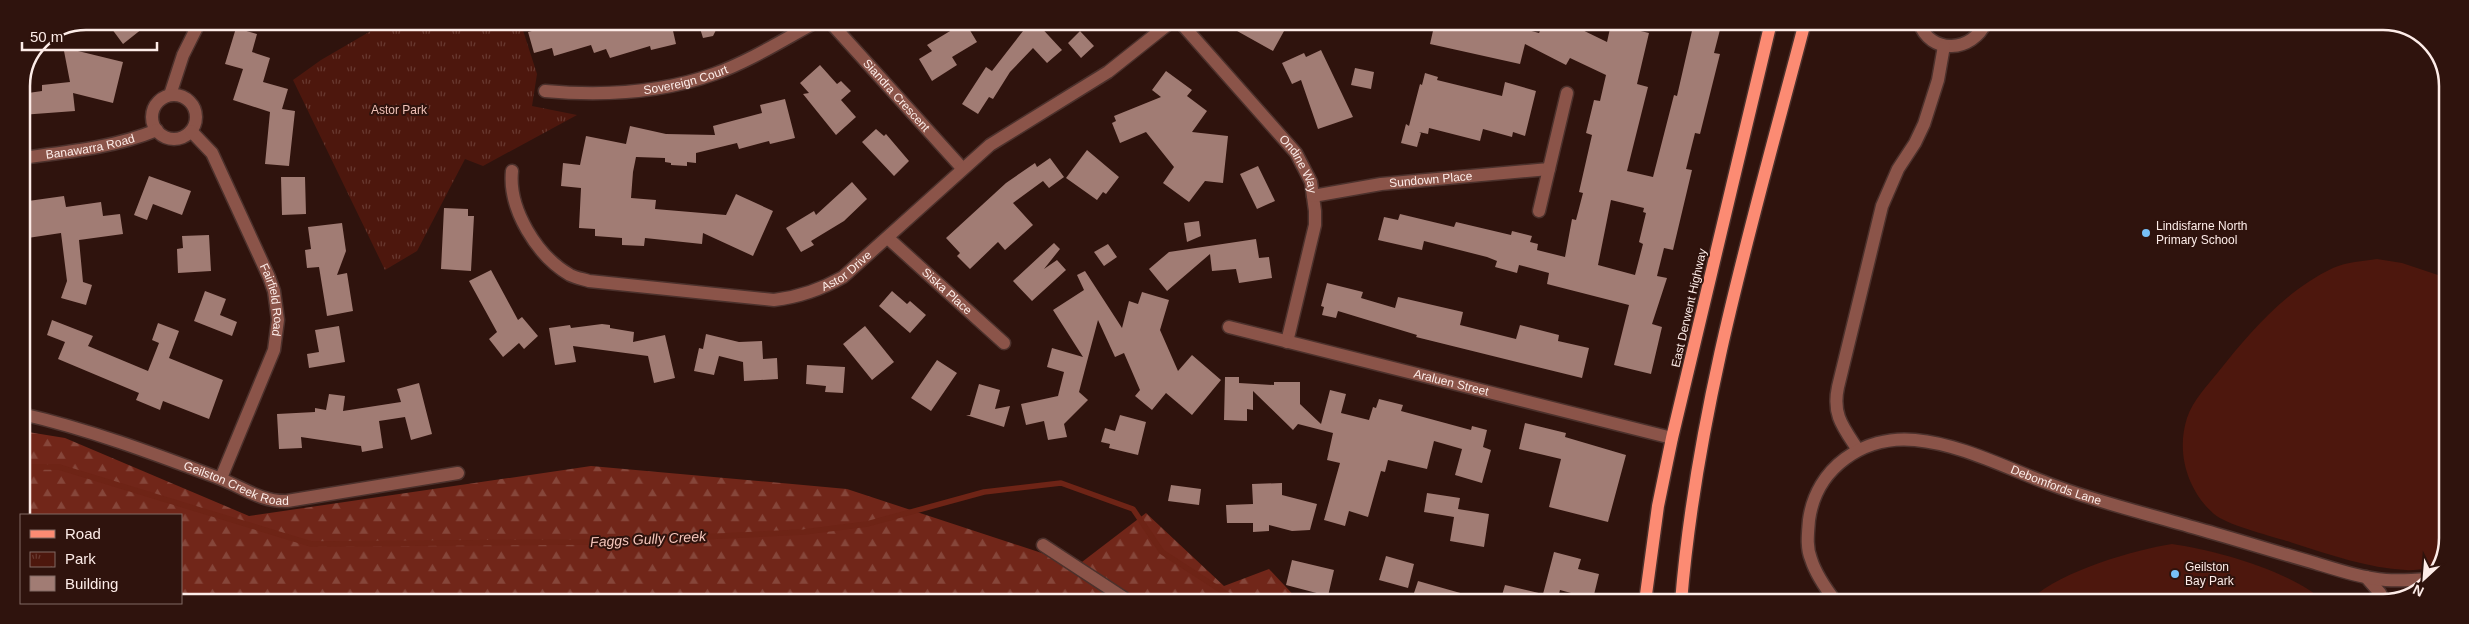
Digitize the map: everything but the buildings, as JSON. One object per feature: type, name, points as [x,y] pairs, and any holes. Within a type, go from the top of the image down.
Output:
[{"type":"main road","name":"East Derwent Highway","points":[[1646,594],[1658,506],[1672,438],[1769,30]]},
{"type":"main road","points":[[1683,594],[1690,521],[1733,294],[1802,30]]},
{"type":"street","points":[[170,95],[184,98],[194,109],[195,124],[191,131],[180,138],[174,139],[161,135],[156,130],[152,118],[155,106],[170,95],[183,55],[196,30]]},
{"type":"street","name":"Sovereign Court","points":[[545,91],[602,94],[682,83],[714,74],[747,60],[801,30]]},
{"type":"street","name":"Siandra Crescent","points":[[837,30],[962,168]]},
{"type":"street","name":"Astor Drive","points":[[512,171],[511,184],[516,204],[528,230],[544,253],[571,275],[588,281],[774,300],[800,297],[823,289],[843,277],[889,239],[962,168],[990,145],[1108,72],[1161,30]]},
{"type":"street","name":"Ondine Way","points":[[1187,30],[1296,153],[1306,169],[1314,196],[1315,211],[1312,241],[1287,342]]},
{"type":"street","points":[[1922,30],[1925,35],[1934,42],[1944,46],[1965,45],[1974,40],[1982,30]]},
{"type":"street","points":[[1858,450],[1842,426],[1834,404],[1882,206],[1898,169],[1915,143],[1924,124],[1938,80],[1944,46]]},
{"type":"street","points":[[1539,211],[1567,93]]},
{"type":"street","name":"Banawarra Road","points":[[30,157],[110,146],[133,140],[156,130]]},
{"type":"street","name":"Fairfield Road","points":[[191,131],[212,152],[237,206],[274,291],[278,320],[274,350],[221,478]]},
{"type":"street","name":"Sundown Place","points":[[1314,196],[1381,184],[1549,169]]},
{"type":"street","name":"Siska Place","points":[[889,239],[1004,343]]},
{"type":"street","name":"Araluen Street","points":[[1229,327],[1672,438]]},
{"type":"street","name":"Geilston Creek Road","points":[[30,416],[85,429],[221,478],[258,497],[273,502],[287,502],[458,473]]},
{"type":"street","name":"Debomfords Lane","points":[[1830,594],[1820,579],[1810,558],[1807,535],[1810,511],[1817,491],[1829,472],[1842,460],[1858,450],[1885,442],[1913,440],[1939,444],[1974,455],[2049,484],[2366,577],[2387,580],[2421,578]]},
{"type":"street","points":[[1043,546],[1118,594]]},
{"type":"street","points":[[2366,577],[2380,594]]},
{"type":"green space","name":"Astor Park","points":[[373,30],[523,30],[537,74],[532,106],[577,115],[483,166],[465,159],[417,251],[385,270],[293,80],[321,60]]},
{"type":"green space","points":[[2377,259],[2402,263],[2439,275],[2439,538],[2436,556],[2430,568],[2417,570],[2392,569],[2364,564],[2230,523],[2214,514],[2205,504],[2197,494],[2186,470],[2183,444],[2187,418],[2193,405],[2205,388],[2256,327],[2284,300],[2316,277],[2338,266]]},
{"type":"green space","points":[[30,432],[65,438],[249,516],[591,466],[847,489],[1078,565],[1146,513],[1224,586],[1269,569],[1292,594],[182,594],[182,514],[30,514]]},
{"type":"green space","name":"Geilston Bay Park","points":[[2172,544],[2232,557],[2275,572],[2315,594],[2038,594],[2056,582],[2095,564]]},
{"type":"waterway","name":"Faggs Gully Creek","points":[[30,467],[59,467],[311,544],[596,542],[804,532],[867,524],[984,492],[1061,483],[1133,509],[1162,552],[1227,594]]},
{"type":"place","name":"Lindisfarne North Primary School","points":[[2146,233]]},
{"type":"place","name":"Geilston Bay Park","points":[[2175,574]]}]
